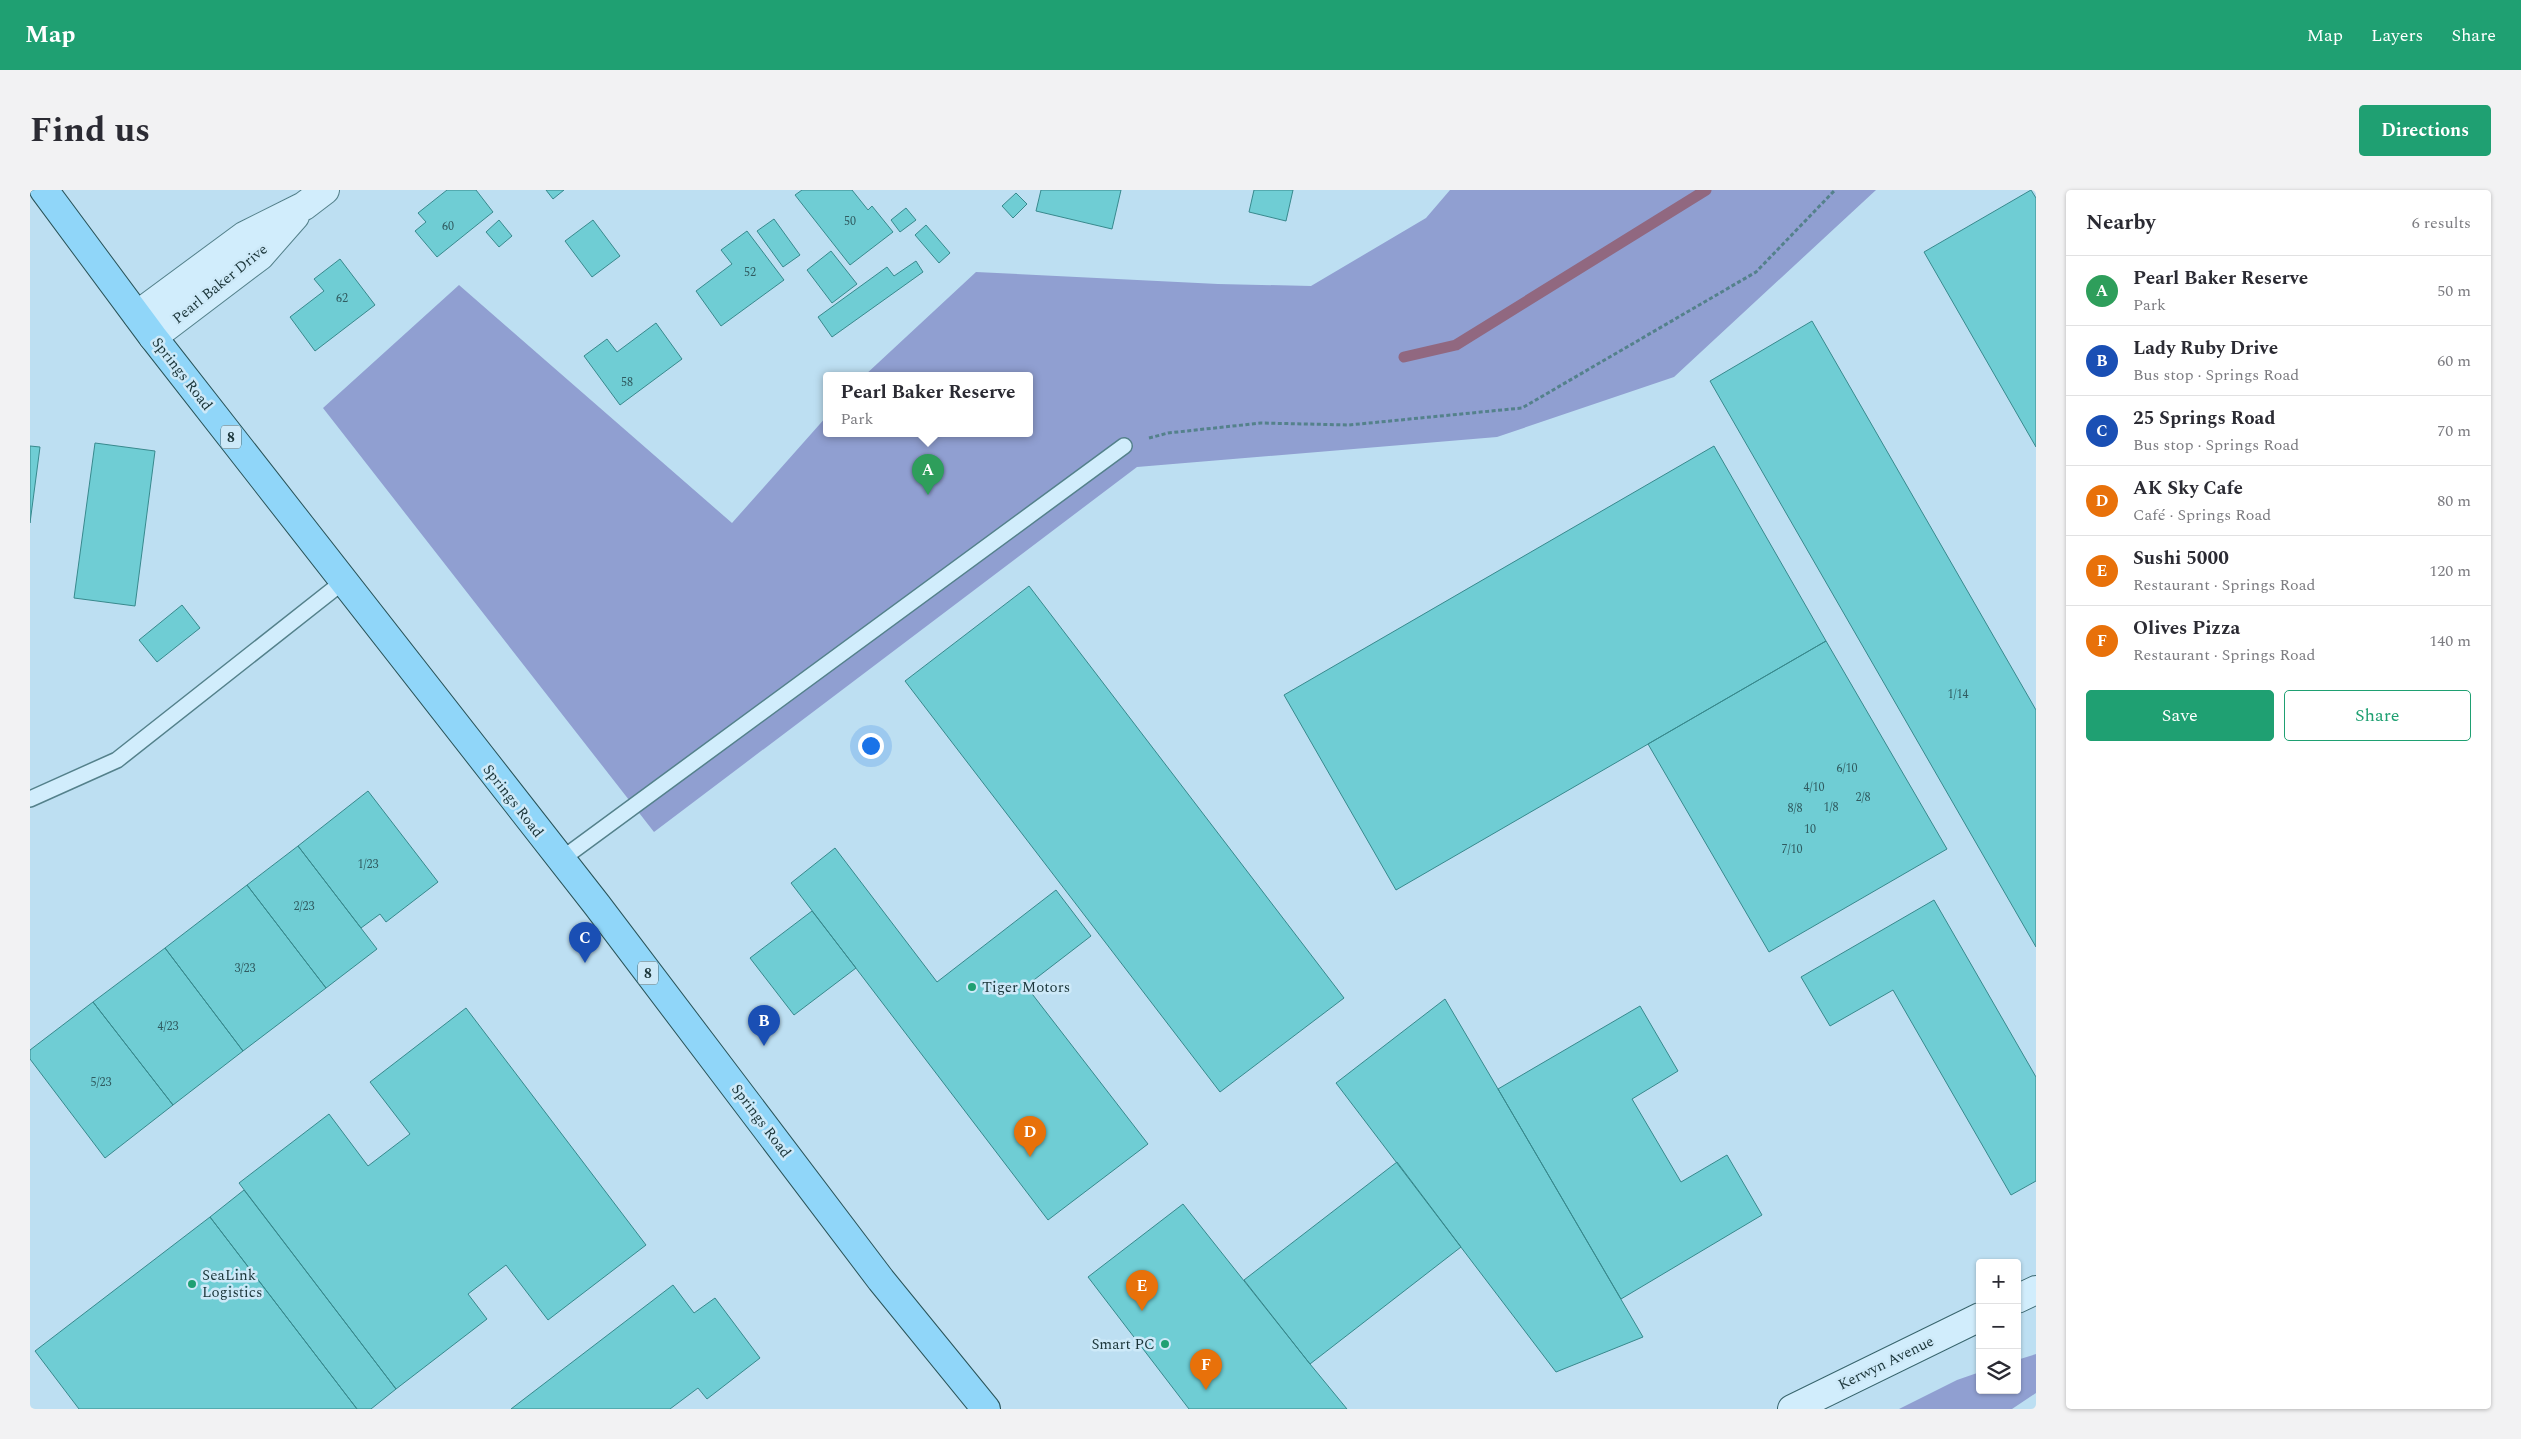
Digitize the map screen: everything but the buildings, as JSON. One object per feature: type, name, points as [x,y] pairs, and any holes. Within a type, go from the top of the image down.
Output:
[{"type":"main road","name":"Springs Road","points":[[44,190],[153,337],[344,581],[559,861],[597,906],[881,1280],[986,1409]]},
{"type":"street","name":"Pearl Baker Drive","points":[[137,315],[244,236],[314,198]]},
{"type":"street","name":"Pearl Baker Drive","points":[[153,337],[260,256],[314,198]]},
{"type":"street","points":[[2021,1297],[2036,1290]]},
{"type":"street","name":"Kerwyn Avenue","points":[[1792,1409],[1976,1319]]},
{"type":"lane","points":[[559,861],[1124,446]]},
{"type":"lane","points":[[30,799],[117,760],[344,581]]},
{"type":"path","points":[[1124,446],[1168,433],[1261,423],[1349,424],[1522,408],[1756,272],[1835,190]]},
{"type":"shaded area","points":[[1450,190],[1876,190],[1674,377],[1497,437],[1137,467],[654,832],[323,408],[459,285],[732,523],[823,421],[823,437],[1033,437],[1033,372],[868,372],[976,272],[1218,284],[1311,286],[1426,218]]},
{"type":"shaded area","points":[[2036,1354],[2036,1393],[2012,1409],[1899,1409],[1957,1380],[1976,1373],[1976,1394],[2021,1394],[2021,1359]]},
{"type":"waterway","points":[[1404,357],[1456,345],[1706,190]]},
{"type":"place","name":"Pearl Baker Reserve","points":[[928,495]]},
{"type":"place","name":"25 Springs Road","points":[[585,963]]},
{"type":"place","name":"Tiger Motors","points":[[972,987]]},
{"type":"place","name":"Lady Ruby Drive","points":[[764,1046]]},
{"type":"place","name":"AK Sky Cafe","points":[[1030,1157]]},
{"type":"place","name":"SeaLink Logistics","points":[[192,1284]]},
{"type":"place","name":"Sushi 5000","points":[[1142,1311]]},
{"type":"place","name":"Smart PC","points":[[1165,1344]]},
{"type":"place","name":"Olives Pizza","points":[[1206,1390]]}]
